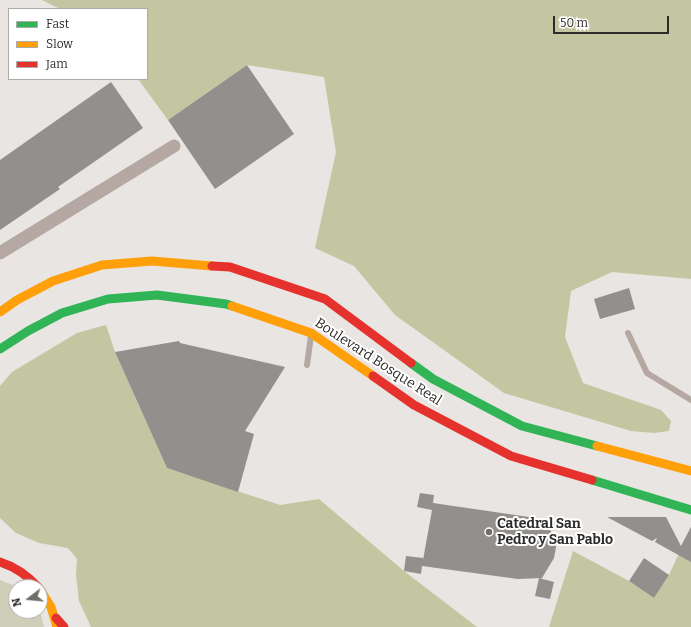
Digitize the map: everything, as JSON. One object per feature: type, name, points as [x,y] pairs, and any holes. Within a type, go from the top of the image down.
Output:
[{"type":"main road","name":"Boulevard Bosque Real","points":[[0,312],[17,300],[53,281],[102,265],[152,262],[230,267],[325,299],[433,379],[522,426],[691,471]]},
{"type":"main road","name":"Boulevard Bosque Real","points":[[0,349],[28,331],[62,313],[108,299],[157,295],[226,304],[311,333],[414,405],[511,456],[691,510]]},
{"type":"main road","points":[[0,562],[11,565],[32,579]]},
{"type":"main road","points":[[48,601],[57,622],[64,627]]},
{"type":"street","points":[[0,253],[174,146]]},
{"type":"lane","points":[[307,365],[311,333]]},
{"type":"lane","points":[[628,334],[647,373],[691,400]]},
{"type":"green space","points":[[42,0],[691,0],[691,279],[612,272],[571,291],[565,337],[583,383],[661,410],[671,421],[669,431],[654,433],[631,431],[504,393],[395,315],[354,266],[315,248],[336,152],[324,77],[247,65],[168,120],[139,80],[148,80],[148,8],[58,8]]},
{"type":"green space","points":[[106,325],[115,352],[167,468],[280,505],[319,499],[404,571],[477,627],[91,627],[79,601],[76,575],[77,559],[68,548],[39,543],[16,533],[0,518],[0,386],[12,372],[77,333]]},
{"type":"green space","points":[[691,527],[691,627],[549,627],[573,551],[629,581],[654,598],[669,575]]},
{"type":"green space","points":[[0,580],[8,583],[8,619],[42,619],[44,627],[0,627]]},
{"type":"building","points":[[247,65],[294,134],[215,189],[168,120]]},
{"type":"building","points":[[111,82],[143,128],[58,187],[60,189],[0,230],[0,160]]},
{"type":"building","points":[[629,288],[635,309],[600,319],[594,299]]},
{"type":"building","points":[[179,341],[180,343],[285,367],[245,431],[254,434],[238,492],[167,468],[115,352]]},
{"type":"building","name":"Catedral San Pedro y San Pablo","points":[[420,493],[434,495],[433,503],[529,517],[540,520],[548,527],[554,536],[556,547],[554,558],[542,578],[518,579],[422,566],[421,574],[404,571],[406,556],[423,558],[423,560],[432,510],[417,507]]},
{"type":"building","points":[[607,517],[666,517],[681,546],[691,527],[691,562],[655,542],[657,538],[652,541]]},
{"type":"building","points":[[644,558],[669,575],[654,598],[629,581]]},
{"type":"building","points":[[539,578],[554,582],[550,599],[535,596]]},
{"type":"traffic: fast","points":[[0,349],[28,331],[62,313],[108,299],[157,295],[232,306]]},
{"type":"traffic: fast","points":[[411,363],[433,379],[522,426],[597,446]]},
{"type":"traffic: fast","points":[[592,480],[691,510]]},
{"type":"traffic: slow","points":[[0,312],[17,300],[53,281],[102,265],[152,261],[212,266]]},
{"type":"traffic: slow","points":[[232,306],[311,333],[373,376]]},
{"type":"traffic: slow","points":[[597,446],[691,471]]},
{"type":"traffic: slow","points":[[48,602],[57,627]]},
{"type":"traffic: jam","points":[[212,266],[230,267],[325,299],[411,363]]},
{"type":"traffic: jam","points":[[373,376],[414,405],[511,456],[592,480]]},
{"type":"traffic: jam","points":[[0,562],[11,566],[30,579]]},
{"type":"traffic: jam","points":[[56,618],[64,627]]},
{"type":"place","name":"Catedral San Pedro y San Pablo","points":[[489,532]]}]
